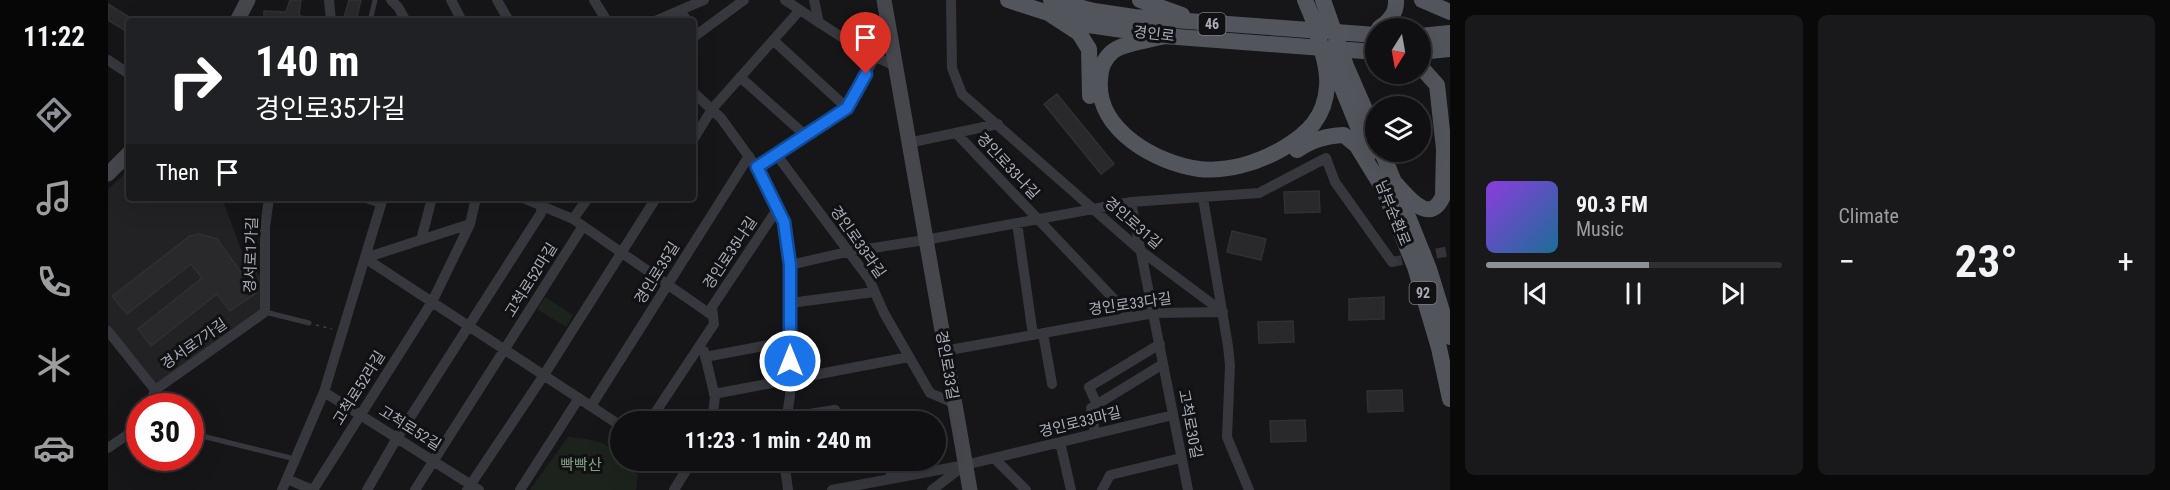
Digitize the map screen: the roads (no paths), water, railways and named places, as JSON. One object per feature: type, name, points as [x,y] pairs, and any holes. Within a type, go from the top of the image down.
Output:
[{"type":"main road","name":"경인로","points":[[1008,0],[1203,23],[1365,32]]},
{"type":"main road","points":[[1140,0],[1203,23]]},
{"type":"main road","name":"남부순환로","points":[[1305,0],[1429,269],[1450,337]]},
{"type":"main road","points":[[1391,18],[1396,0]]},
{"type":"main road","name":"경인로","points":[[1051,4],[1082,24],[1164,36],[1365,51]]},
{"type":"main road","points":[[1051,4],[1079,33],[1089,49],[1090,97],[1100,119],[1112,134],[1156,165],[1199,179],[1222,180],[1251,174],[1273,165],[1312,140],[1344,135],[1357,146],[1390,187],[1424,209],[1433,209],[1440,203],[1443,196],[1444,150],[1437,86],[1431,79]]},
{"type":"main road","name":"남부순환로","points":[[1326,6],[1334,63],[1365,116]]},
{"type":"main road","points":[[1431,35],[1450,33]]},
{"type":"main road","points":[[1164,36],[1113,51],[1104,61],[1100,74],[1101,101],[1119,129],[1137,144],[1160,158],[1201,169],[1222,169],[1246,165],[1267,158],[1308,130],[1319,118],[1334,63]]},
{"type":"main road","points":[[1431,51],[1450,50]]},
{"type":"main road","name":"남부순환로","points":[[1384,162],[1439,348],[1450,399]]},
{"type":"street","points":[[239,18],[248,0]]},
{"type":"street","points":[[329,0],[331,18]]},
{"type":"street","points":[[391,0],[404,18]]},
{"type":"street","points":[[451,0],[460,18]]},
{"type":"street","points":[[496,0],[507,18]]},
{"type":"street","points":[[594,0],[603,18]]},
{"type":"street","points":[[662,18],[704,0]]},
{"type":"street","points":[[785,0],[875,57],[895,66]]},
{"type":"street","points":[[814,0],[819,23]]},
{"type":"street","name":"경인로33길","points":[[884,0],[970,490]]},
{"type":"street","name":"경인로31길","points":[[951,0],[952,68],[962,94],[1141,251],[1223,312]]},
{"type":"street","points":[[696,35],[738,2]]},
{"type":"street","points":[[680,10],[685,18]]},
{"type":"street","points":[[696,135],[712,110],[800,10]]},
{"type":"street","points":[[774,40],[847,108]]},
{"type":"street","points":[[757,167],[847,108],[875,57]]},
{"type":"street","points":[[108,60],[126,72]]},
{"type":"street","points":[[740,78],[805,135]]},
{"type":"street","points":[[696,95],[721,118],[757,167],[784,222],[790,265],[790,380],[788,411]]},
{"type":"street","points":[[908,143],[998,124]]},
{"type":"street","name":"경인로33나길","points":[[957,132],[1131,317]]},
{"type":"street","name":"경인로33라길","points":[[776,154],[869,279],[884,314],[930,393],[954,402]]},
{"type":"street","points":[[108,174],[126,156]]},
{"type":"street","name":"경인로35길","points":[[591,406],[748,156]]},
{"type":"street","name":"경인로31길","points":[[1131,202],[1259,193],[1326,158],[1335,182],[1392,262]]},
{"type":"street","points":[[1203,198],[1230,365],[1227,436],[1249,490]]},
{"type":"street","name":"경서로1가길","points":[[265,312],[265,227],[269,201]]},
{"type":"street","points":[[282,490],[324,392],[382,201]]},
{"type":"street","points":[[421,240],[431,201]]},
{"type":"street","points":[[432,302],[470,224],[475,201]]},
{"type":"street","points":[[573,219],[586,201]]},
{"type":"street","points":[[472,488],[654,201]]},
{"type":"street","points":[[367,490],[397,438],[541,213],[541,202]]},
{"type":"street","name":"경인로35나길","points":[[541,202],[573,219],[713,316]]},
{"type":"street","name":"경인로33나길","points":[[925,240],[1131,202]]},
{"type":"street","name":"고척로30길","points":[[1131,202],[1188,490]]},
{"type":"street","name":"경인로35나길","points":[[656,411],[714,324],[712,307],[778,208]]},
{"type":"street","points":[[1017,223],[1038,334],[1052,384]]},
{"type":"street","points":[[365,258],[470,224]]},
{"type":"street","name":"고척로52마길","points":[[504,350],[583,226]]},
{"type":"street","points":[[790,265],[847,252],[925,240]]},
{"type":"street","points":[[365,258],[610,419]]},
{"type":"street","points":[[790,303],[874,292]]},
{"type":"street","name":"고척로52라길","points":[[287,479],[313,490],[432,302]]},
{"type":"street","name":"경서로7가길","points":[[154,393],[155,390],[265,312]]},
{"type":"street","name":"경인로33다길","points":[[944,351],[1154,313],[1223,312]]},
{"type":"street","points":[[108,331],[155,390]]},
{"type":"street","points":[[705,357],[790,341]]},
{"type":"street","points":[[701,343],[714,394],[713,411]]},
{"type":"street","points":[[1097,405],[1089,387],[1160,344]]},
{"type":"street","points":[[415,490],[504,350]]},
{"type":"street","points":[[714,394],[909,357]]},
{"type":"street","points":[[1095,433],[1091,408],[1163,363]]},
{"type":"street","name":"고척로52길","points":[[324,392],[472,488]]},
{"type":"street","points":[[520,490],[579,398]]},
{"type":"street","name":"경인로33마길","points":[[965,465],[1173,415]]},
{"type":"street","points":[[108,448],[126,436]]},
{"type":"street","points":[[1060,442],[1071,490]]},
{"type":"street","points":[[994,458],[1026,490]]},
{"type":"street","points":[[1102,490],[1110,475],[1182,458]]},
{"type":"street","points":[[832,490],[965,465]]},
{"type":"street","points":[[932,490],[965,465]]},
{"type":"street","points":[[674,490],[686,471]]},
{"type":"street","points":[[785,471],[788,490]]},
{"type":"street","points":[[890,471],[896,478]]},
{"type":"lane","points":[[371,18],[375,0]]},
{"type":"lane","points":[[265,312],[309,323]]},
{"type":"lane","points":[[204,436],[295,459]]},
{"type":"tunnel","points":[[1392,262],[1450,251]]},
{"type":"park label","name":"빡빡산","points":[[581,465]]}]
